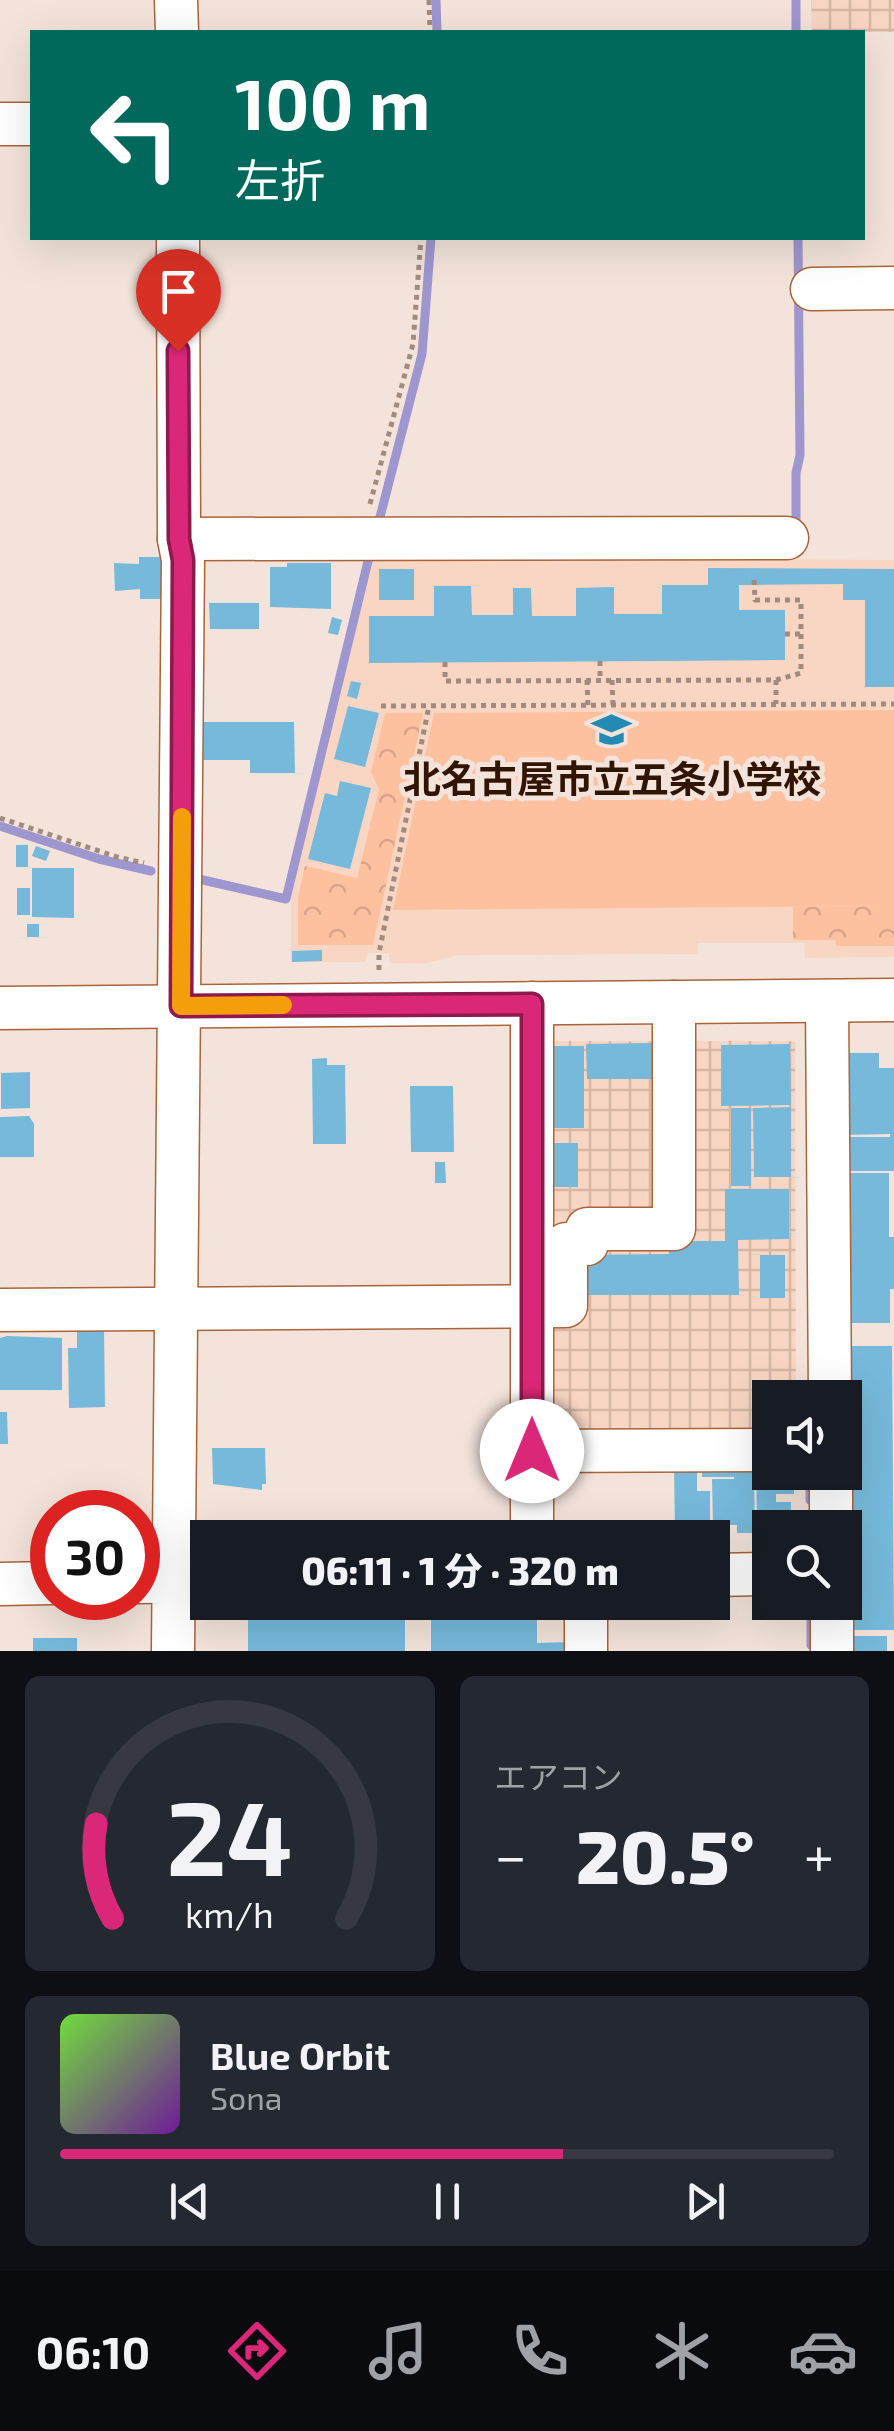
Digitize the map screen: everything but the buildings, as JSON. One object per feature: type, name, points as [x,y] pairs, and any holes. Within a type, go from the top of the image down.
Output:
[{"type":"street","points":[[176,0],[176,30]]},
{"type":"street","points":[[0,124],[30,124]]},
{"type":"street","points":[[173,1651],[182,870],[178,240]]},
{"type":"street","points":[[812,288],[894,288]]},
{"type":"street","points":[[179,539],[787,538]]},
{"type":"street","points":[[0,1008],[894,1000]]},
{"type":"street","points":[[827,1001],[830,1380]]},
{"type":"street","points":[[0,1310],[566,1306],[566,1244],[587,1244],[587,1229],[674,1229],[674,1002]]},
{"type":"street","points":[[532,1004],[532,1520]]},
{"type":"street","points":[[532,1451],[752,1450]]},
{"type":"street","points":[[0,1584],[30,1583]]},
{"type":"street","points":[[586,1620],[586,1651]]},
{"type":"street","points":[[832,1620],[832,1651]]},
{"type":"path","points":[[430,0],[430,30]]},
{"type":"path","points":[[365,541],[365,523],[413,344],[421,240]]},
{"type":"path","points":[[445,662],[445,681],[776,680],[802,673],[800,600],[755,600],[754,577]]},
{"type":"path","points":[[785,634],[801,634]]},
{"type":"path","points":[[600,661],[600,680]]},
{"type":"path","points":[[588,680],[588,706]]},
{"type":"path","points":[[612,680],[613,705]]},
{"type":"path","points":[[776,680],[776,704]]},
{"type":"path","points":[[381,706],[894,704]]},
{"type":"path","points":[[378,978],[378,953],[429,706]]},
{"type":"path","points":[[0,818],[117,857],[182,870]]},
{"type":"shaded area","points":[[811,0],[894,0],[894,32],[812,30]]},
{"type":"shaded area","name":"北名古屋市立五条小学校","points":[[372,557],[894,560],[894,957],[805,958],[804,943],[698,943],[697,954],[458,955],[427,963],[390,963],[389,953],[368,953],[366,962],[291,962],[291,898]]},
{"type":"shaded area","points":[[543,1041],[795,1041],[796,1380],[752,1380],[752,1438],[551,1439]]},
{"type":"green space","points":[[894,710],[894,906],[393,910],[434,713]]},
{"type":"green space","points":[[385,713],[423,713],[373,945],[298,945],[298,898],[305,866],[357,878],[379,790],[371,772]]},
{"type":"green space","points":[[894,906],[894,946],[836,946],[835,940],[793,940],[793,907]]},
{"type":"waterway","points":[[436,0],[437,30]]},
{"type":"waterway","points":[[796,0],[796,30]]},
{"type":"waterway","points":[[380,517],[422,354],[431,240]]},
{"type":"waterway","points":[[796,529],[796,473],[800,455],[798,240]]},
{"type":"waterway","points":[[203,880],[286,899],[370,553]]},
{"type":"waterway","points":[[0,826],[99,859],[151,871]]},
{"type":"waterway","points":[[810,1490],[810,1500]]},
{"type":"waterway","points":[[811,1620],[811,1645]]},
{"type":"slow traffic","points":[[182,817],[181,1006],[283,1005]]},
{"type":"place","name":"北名古屋市立五条小学校","points":[[612,729]]},
{"type":"route","points":[[178,351],[179,539],[183,560],[181,1006],[532,1004],[532,1451]]}]
